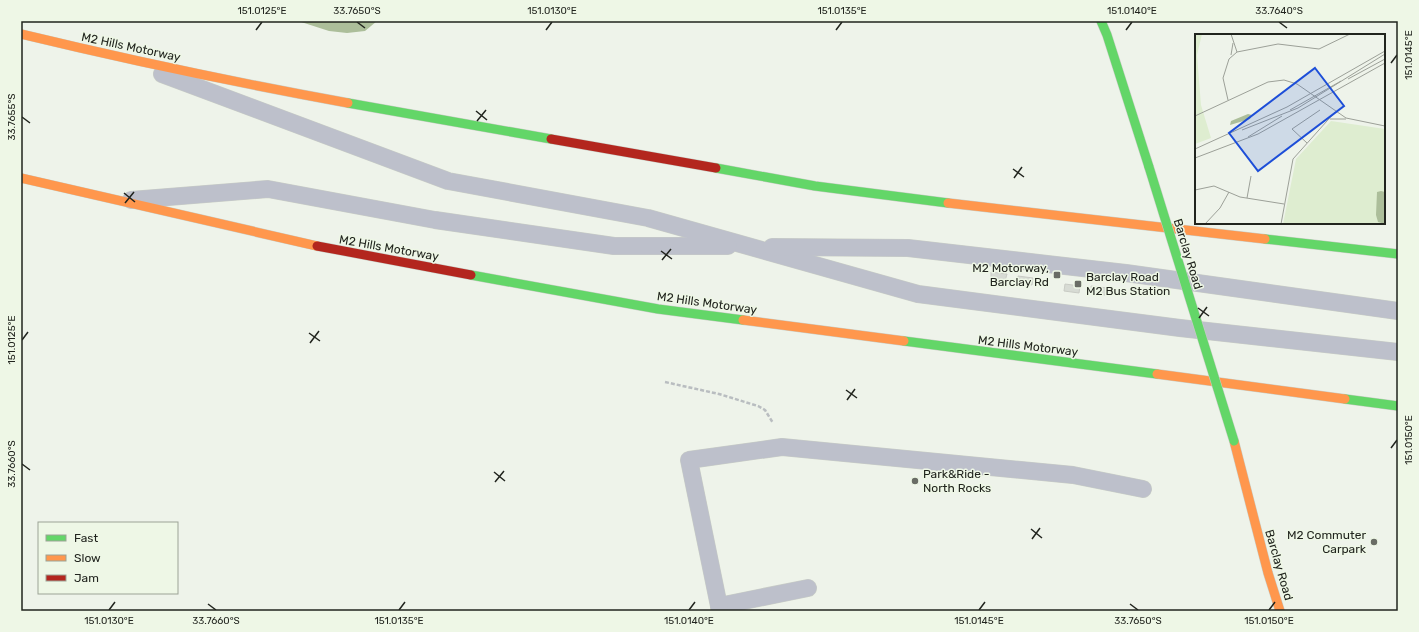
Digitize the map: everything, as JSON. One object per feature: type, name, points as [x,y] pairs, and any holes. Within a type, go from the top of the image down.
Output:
[{"type":"main road","name":"Barclay Road","points":[[1101,21],[1107,35],[1149,167],[1234,441],[1268,573],[1280,611]]},
{"type":"main road","name":"M2 Hills Motorway","points":[[21,34],[117,57],[283,91],[815,186],[1046,215],[1398,254]]},
{"type":"main road","name":"M2 Hills Motorway","points":[[21,178],[298,243],[658,309],[1398,406]]},
{"type":"lane","points":[[117,57],[448,181],[648,218],[918,294],[1180,328],[1398,352]]},
{"type":"lane","points":[[116,201],[268,189],[435,220],[614,246],[908,248],[1111,271],[1398,311]]},
{"type":"lane","points":[[808,588],[719,609],[689,460],[782,447],[1073,475],[1143,490]]},
{"type":"path","points":[[665,382],[718,394],[758,406],[770,416],[782,447]]},
{"type":"shaded area","points":[[298,21],[377,21],[365,31],[347,33],[329,31]]},
{"type":"building","points":[[991,272],[1007,274],[1005,281],[991,279]]},
{"type":"building","points":[[1018,276],[1033,278],[1032,285],[1017,283]]},
{"type":"building","points":[[1065,284],[1080,286],[1079,293],[1064,291]]},
{"type":"building","points":[[1091,286],[1107,288],[1105,295],[1091,293]]},
{"type":"traffic: fast","points":[[1101,21],[1107,35],[1149,167]]},
{"type":"traffic: fast","points":[[348,103],[551,139]]},
{"type":"traffic: fast","points":[[1149,167],[1234,441]]},
{"type":"traffic: fast","points":[[716,168],[815,186],[948,203]]},
{"type":"traffic: fast","points":[[1265,239],[1398,254]]},
{"type":"traffic: fast","points":[[471,275],[658,309],[743,320]]},
{"type":"traffic: fast","points":[[904,341],[1157,374]]},
{"type":"traffic: fast","points":[[1345,399],[1398,406]]},
{"type":"traffic: slow","points":[[21,34],[184,71],[348,103]]},
{"type":"traffic: slow","points":[[21,178],[317,246]]},
{"type":"traffic: slow","points":[[948,203],[1265,239]]},
{"type":"traffic: slow","points":[[743,320],[904,341]]},
{"type":"traffic: slow","points":[[1157,374],[1345,399]]},
{"type":"traffic: slow","points":[[1234,441],[1268,573],[1280,611]]},
{"type":"traffic: jam","points":[[551,139],[716,168]]},
{"type":"traffic: jam","points":[[317,246],[471,275]]},
{"type":"place","name":"M2 Motorway, Barclay Rd","points":[[1057,275]]},
{"type":"place","name":"Barclay Road M2 Bus Station","points":[[1078,284]]},
{"type":"place","name":"Park&Ride - North Rocks","points":[[915,481]]},
{"type":"place","name":"M2 Commuter Carpark","points":[[1374,542]]}]
